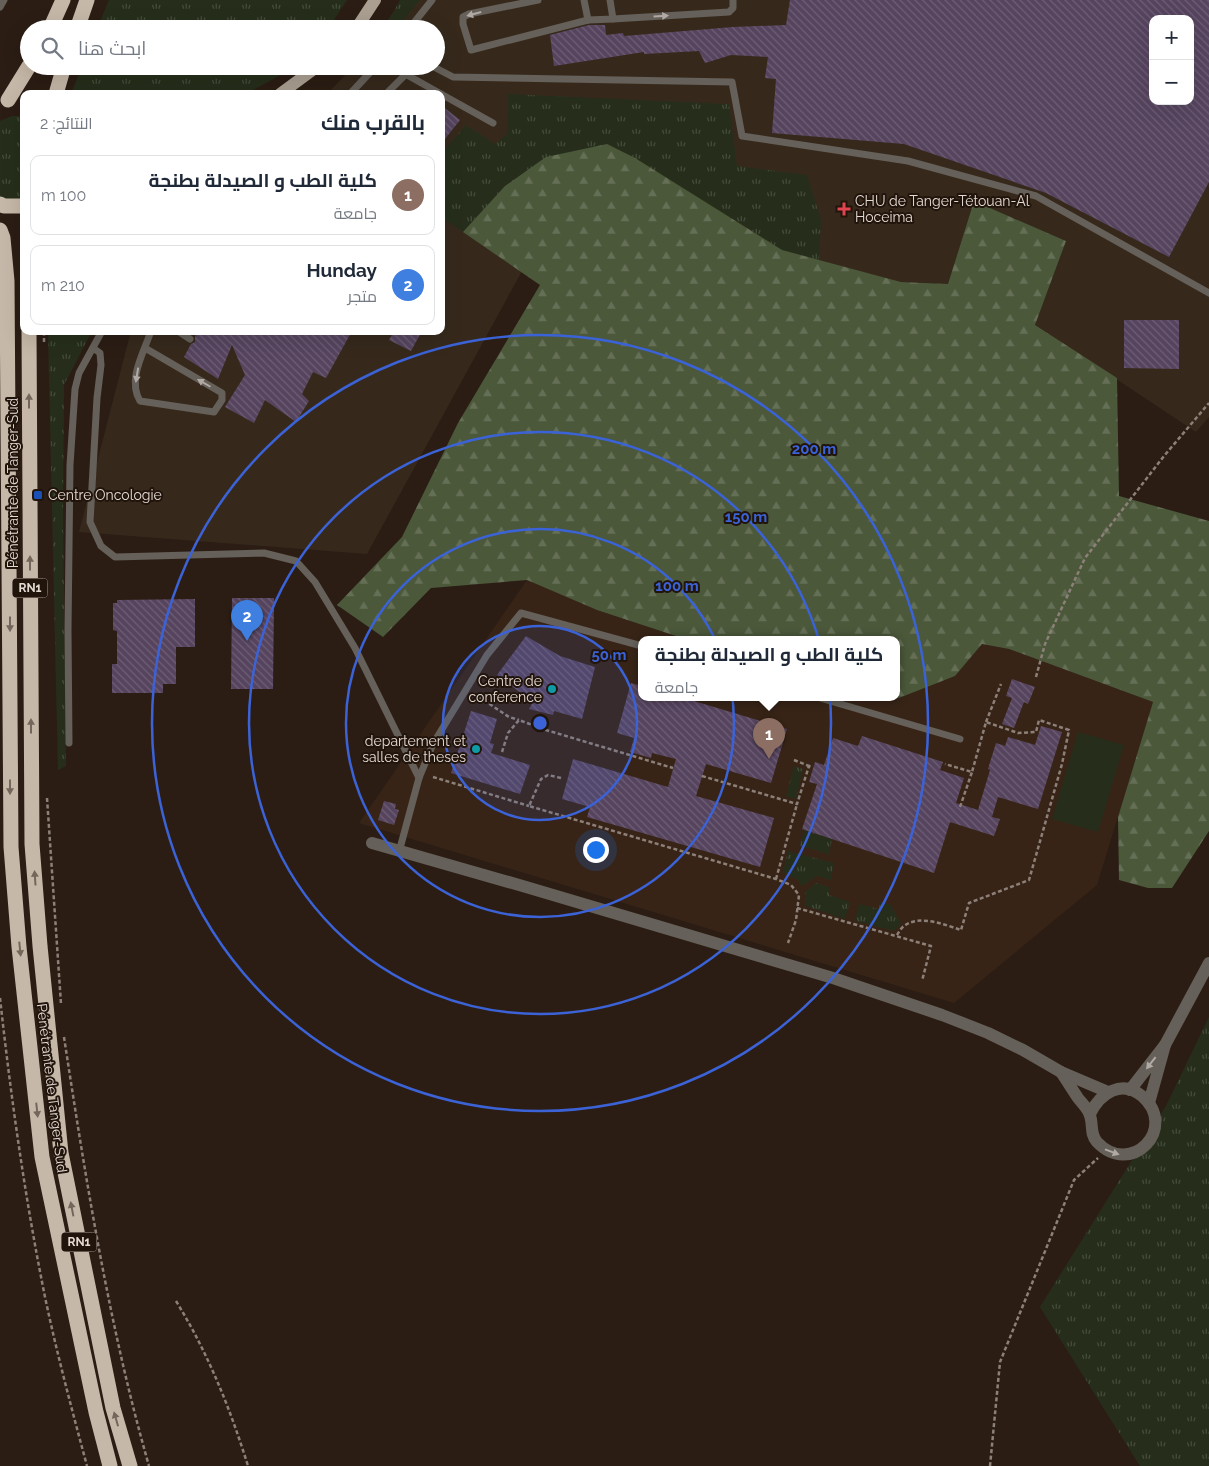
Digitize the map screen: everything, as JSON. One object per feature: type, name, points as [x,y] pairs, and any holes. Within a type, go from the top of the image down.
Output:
[{"type":"highway","points":[[54,20],[63,0]]},
{"type":"highway","points":[[80,20],[87,0]]},
{"type":"highway","points":[[4,101],[23,75]]},
{"type":"highway","points":[[57,90],[61,75]]},
{"type":"highway","points":[[4,101],[20,101]]},
{"type":"highway","points":[[0,204],[4,206],[20,206]]},
{"type":"highway","name":"Pénétrante de Tanger-Sud","points":[[0,230],[3,238],[7,281],[11,847],[18,928],[42,1157],[96,1412],[110,1466]]},
{"type":"highway","name":"Pénétrante de Tanger-Sud","points":[[29,335],[32,844],[40,946],[61,1154],[113,1408],[130,1466]]},
{"type":"main road","points":[[362,20],[375,0]]},
{"type":"main road","points":[[285,90],[306,75]]},
{"type":"street","points":[[372,844],[526,887],[824,976],[942,1014],[988,1033],[1061,1072],[1108,1092]]},
{"type":"street","points":[[1130,1090],[1165,1045],[1209,963]]},
{"type":"street","points":[[1149,1103],[1165,1045]]},
{"type":"street","points":[[1061,1072],[1090,1114]]},
{"type":"street","points":[[1119,1089],[1130,1090],[1137,1092],[1149,1103],[1156,1118],[1153,1135],[1147,1144],[1135,1153],[1124,1155],[1107,1151],[1095,1140],[1090,1130],[1090,1114],[1094,1106],[1108,1092],[1119,1089]]},
{"type":"lane","points":[[0,8],[4,0]]},
{"type":"lane","points":[[416,20],[432,0]]},
{"type":"lane","points":[[538,0],[469,14],[464,17],[463,24],[471,50],[588,20],[729,12],[733,8],[733,0]]},
{"type":"lane","points":[[584,0],[588,20]]},
{"type":"lane","points":[[610,0],[613,19]]},
{"type":"lane","points":[[445,73],[453,77],[732,82],[742,136],[908,162],[1036,196],[1209,293]]},
{"type":"lane","points":[[354,90],[368,75]]},
{"type":"lane","points":[[390,90],[404,75]]},
{"type":"lane","points":[[407,75],[434,90]]},
{"type":"lane","points":[[445,96],[493,123]]},
{"type":"lane","points":[[69,743],[70,466],[75,389],[79,373],[100,335]]},
{"type":"lane","points":[[145,348],[222,393],[222,400],[214,412],[140,402],[137,396],[137,370],[150,335]]},
{"type":"lane","points":[[184,335],[190,339]]},
{"type":"lane","points":[[93,348],[100,353],[101,364],[97,398],[90,522],[100,546],[115,557],[264,553],[296,561],[315,582],[355,648],[419,778]]},
{"type":"lane","points":[[400,852],[419,778],[433,744],[487,655],[521,613],[638,645]]},
{"type":"lane","points":[[830,701],[960,739]]},
{"type":"path","points":[[44,335],[44,346]]},
{"type":"path","points":[[1036,676],[1045,644],[1085,558],[1164,456],[1209,403]]},
{"type":"path","points":[[960,807],[986,722],[1001,684]]},
{"type":"path","points":[[466,688],[509,717],[673,768]]},
{"type":"path","points":[[502,752],[508,733],[519,720]]},
{"type":"path","points":[[897,935],[904,926],[918,920],[961,930],[969,903],[1029,880],[1062,764],[1069,730],[1039,720],[1036,732],[1018,733],[986,722]]},
{"type":"path","points":[[776,879],[797,804],[811,766],[794,760]]},
{"type":"path","points":[[945,764],[972,772]]},
{"type":"path","points":[[529,806],[541,779],[548,775],[561,778]]},
{"type":"path","points":[[702,776],[797,804]]},
{"type":"path","points":[[433,777],[776,879],[790,885],[799,894],[796,920],[788,943]]},
{"type":"path","points":[[47,795],[61,1004]]},
{"type":"path","points":[[797,908],[931,946],[922,981]]},
{"type":"path","points":[[0,998],[10,1088],[45,1297],[87,1466]]},
{"type":"path","points":[[64,1033],[83,1160],[109,1296],[138,1426],[149,1466]]},
{"type":"path","points":[[990,1466],[1000,1362],[1074,1180],[1107,1151]]},
{"type":"path","points":[[176,1301],[199,1340],[215,1375],[233,1418],[248,1466]]},
{"type":"shaded area","name":"CHU de Tanger-Tétouan-Al Hoceima","points":[[401,0],[1209,0],[1209,417],[1196,432],[1035,325],[1066,241],[974,201],[948,284],[901,282],[782,250],[522,271],[367,554],[79,532],[130,335],[445,335],[445,90],[331,90],[345,75],[445,75],[445,20],[388,20]]},
{"type":"shaded area","points":[[527,580],[597,610],[676,636],[638,636],[638,701],[900,701],[900,698],[955,676],[982,644],[1009,649],[1153,702],[1097,885],[954,1003],[359,823]]},
{"type":"green space","points":[[109,0],[347,0],[334,20],[101,20]]},
{"type":"green space","points":[[400,0],[420,0],[403,20],[389,20]]},
{"type":"green space","points":[[78,75],[281,75],[253,90],[73,90]]},
{"type":"green space","points":[[508,94],[729,104],[737,166],[807,175],[821,220],[819,260],[782,250],[635,158],[607,144],[505,186],[463,232],[445,220],[445,149],[466,125],[495,144],[507,134]]},
{"type":"green space","points":[[12,116],[20,116],[20,202],[0,198],[0,121]]},
{"type":"green space","points":[[607,144],[635,158],[782,250],[901,282],[948,284],[974,201],[1066,241],[1035,325],[1117,378],[1119,496],[1209,521],[1209,831],[1172,888],[1148,888],[1119,880],[1118,817],[1153,702],[1009,649],[982,644],[955,676],[900,698],[900,636],[676,636],[597,610],[527,580],[431,588],[383,637],[337,605],[402,537],[458,423],[540,285],[463,232],[505,186],[546,157]]},
{"type":"green space","points":[[48,335],[90,335],[64,385],[63,511],[66,766],[58,770]]},
{"type":"green space","points":[[1078,732],[1124,745],[1098,832],[1052,819]]},
{"type":"green space","points":[[794,766],[803,769],[796,799],[786,796]]},
{"type":"green space","points":[[804,830],[832,839],[829,854],[800,846]]},
{"type":"green space","points":[[788,851],[834,863],[831,880],[817,876],[802,886],[798,880],[783,872]]},
{"type":"green space","points":[[816,883],[829,887],[829,895],[850,902],[845,919],[805,906],[805,892]]},
{"type":"green space","points":[[880,902],[891,905],[901,924],[894,931],[855,921],[859,904],[879,909]]},
{"type":"green space","points":[[1209,1017],[1209,1466],[1140,1466],[1040,1307],[1166,1106]]},
{"type":"building","points":[[790,0],[1209,0],[1209,182],[1169,257],[1046,193],[904,144],[772,133],[776,79],[765,78],[768,57],[731,55],[705,63],[699,51],[644,54],[644,52],[554,66],[550,35],[589,25],[605,25],[606,35],[623,33],[624,36],[733,27],[786,25]]},
{"type":"building","points":[[445,108],[460,120],[445,139]]},
{"type":"building","points":[[1124,320],[1179,320],[1179,369],[1124,368]]},
{"type":"building","points":[[196,335],[350,335],[326,378],[313,372],[302,394],[309,401],[296,422],[265,400],[254,423],[225,407],[245,375],[232,345],[218,379],[184,357],[191,344],[195,342]]},
{"type":"building","points":[[392,335],[420,335],[411,351],[389,340]]},
{"type":"building","points":[[232,598],[274,598],[273,689],[231,689]]},
{"type":"building","points":[[195,599],[195,647],[176,647],[176,684],[163,684],[163,693],[112,693],[112,664],[117,664],[117,631],[113,630],[113,603],[117,603],[117,600]]},
{"type":"building","name":"Centre de conference","points":[[526,636],[560,656],[595,667],[582,719],[554,711],[553,715],[529,709],[533,702],[497,675]]},
{"type":"building","points":[[1012,679],[1035,687],[1028,704],[1024,702],[1014,728],[1002,724],[1012,698],[1006,696]]},
{"type":"building","points":[[631,683],[638,685],[638,701],[694,701],[787,729],[771,783],[706,764],[696,796],[774,818],[760,867],[587,817],[590,807],[562,799],[573,759],[668,787],[676,759],[652,753],[651,758],[630,752],[634,738],[617,733]]},
{"type":"building","name":"departement et salles de theses","points":[[471,711],[497,719],[490,743],[494,744],[491,753],[530,765],[520,794],[451,773]]},
{"type":"building","points":[[1041,726],[1062,732],[1038,809],[998,797],[992,817],[1000,819],[994,836],[950,822],[934,873],[802,829],[817,784],[809,782],[815,762],[824,765],[833,738],[858,746],[862,736],[943,762],[940,770],[964,778],[956,803],[978,810],[996,743],[1005,746],[1008,737],[1035,745]]},
{"type":"building","points":[[384,801],[396,804],[395,809],[399,810],[394,825],[378,820]]},
{"type":"place","name":"CHU de Tanger-Tétouan-Al Hoceima","points":[[844,209]]},
{"type":"place","name":"Centre Oncologie","points":[[38,495]]},
{"type":"place","name":"Hunday","points":[[247,641]]},
{"type":"place","name":"Centre de conference","points":[[552,689]]},
{"type":"place","name":"departement et salles de theses","points":[[476,749]]},
{"type":"place","name":"كلية الطب و الصيدلة بطنجة","points":[[769,759]]}]
